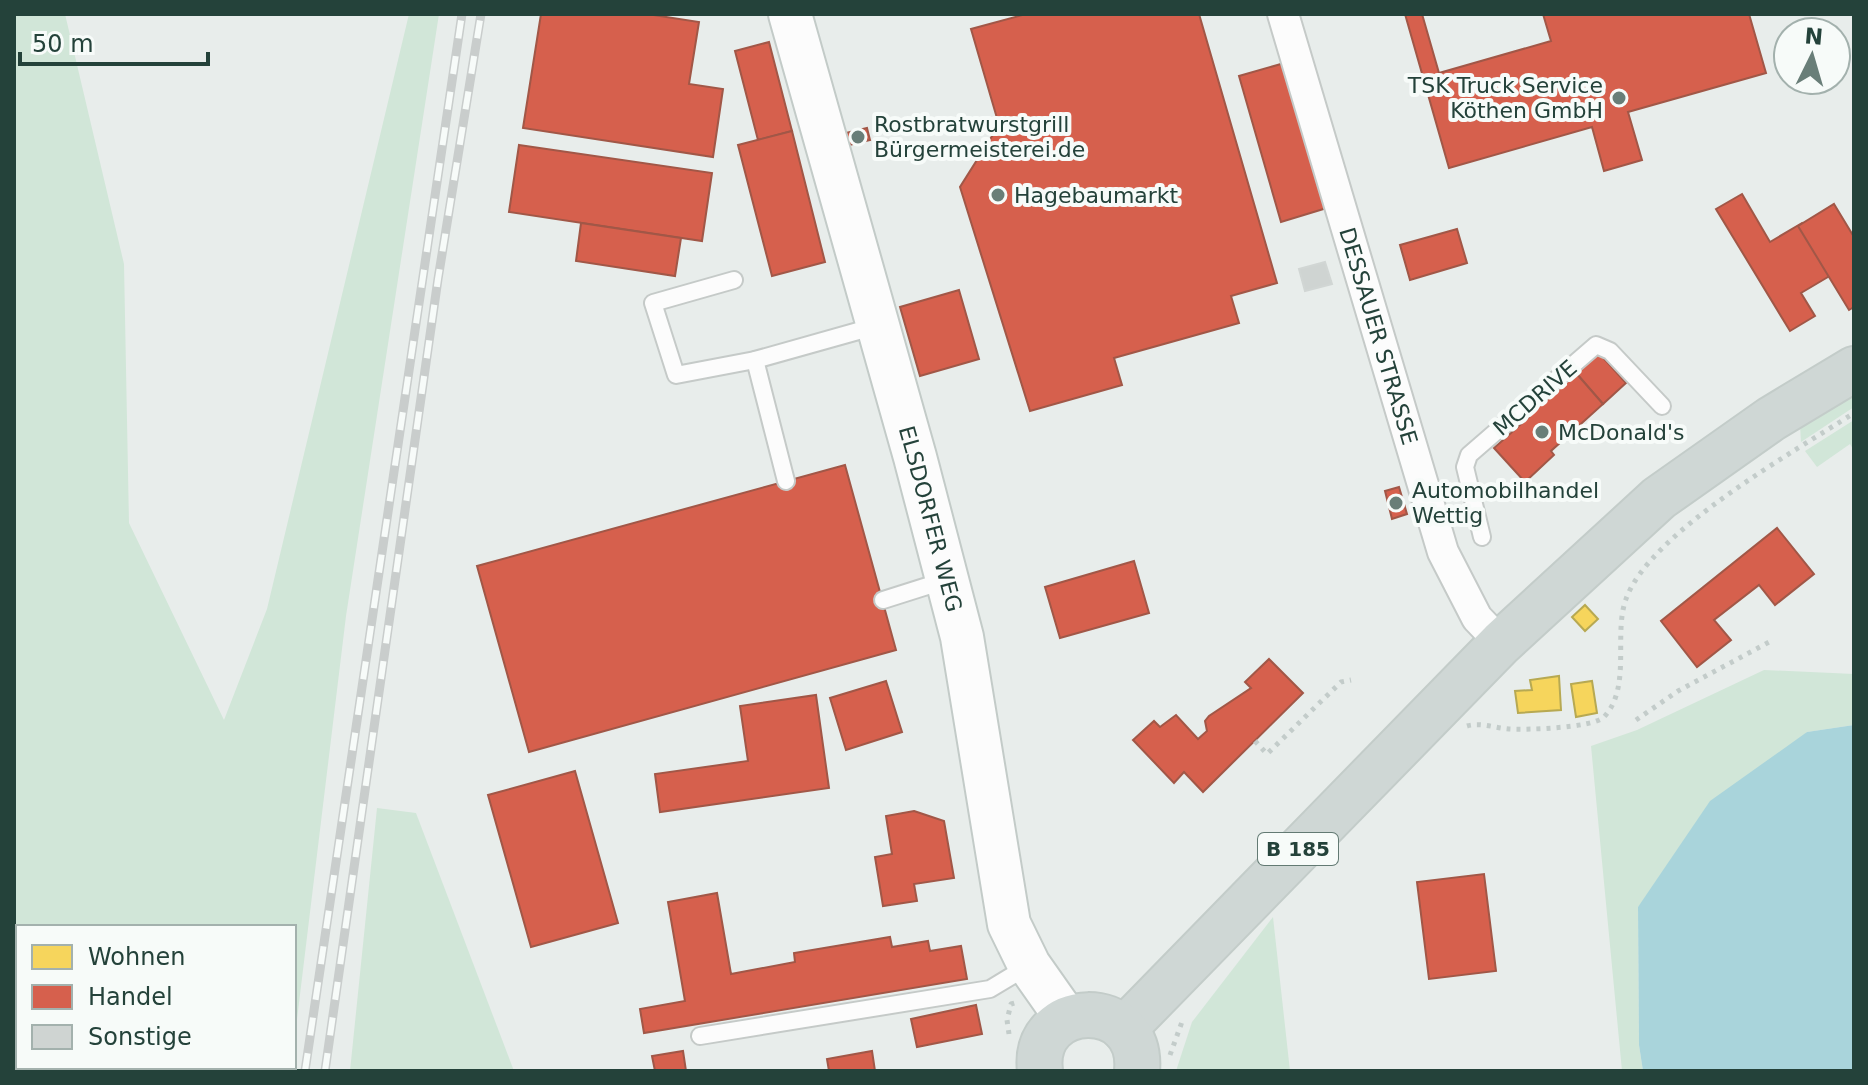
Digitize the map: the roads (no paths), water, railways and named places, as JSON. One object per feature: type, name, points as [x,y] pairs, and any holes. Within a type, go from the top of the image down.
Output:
[{"type":"main road","name":"B 185","points":[[1124,1029],[1501,643],[1684,478],[1771,419],[1854,369]]},
{"type":"main road","points":[[1040,1071],[1044,1043],[1067,1019],[1097,1015],[1124,1029],[1137,1052],[1153,1064]]},
{"type":"street","name":"DESSAUER STRASSE","points":[[1283,14],[1443,552],[1477,618],[1501,643]]},
{"type":"street","name":"ELSDORFER WEG","points":[[796,15],[968,667],[1009,924],[1029,965],[1067,1019]]},
{"type":"lane","points":[[734,280],[653,303],[676,375],[755,360],[876,326]]},
{"type":"lane","name":"MCDRIVE","points":[[1482,537],[1465,467],[1469,455],[1596,345],[1610,351],[1662,406]]},
{"type":"lane","points":[[755,360],[786,481]]},
{"type":"lane","points":[[883,600],[947,579]]},
{"type":"lane","points":[[700,1036],[990,989],[1029,965]]},
{"type":"water","points":[[1854,725],[1854,1071],[1643,1071],[1639,1045],[1638,907],[1710,801],[1807,732]]},
{"type":"railway","points":[[305,1071],[462,14]]},
{"type":"railway","points":[[325,1071],[438,279],[481,14]]},
{"type":"place","name":"TSK Truck Service Köthen GmbH","points":[[1619,98]]},
{"type":"place","name":"Rostbratwurstgrill Bürgermeisterei.de","points":[[858,137]]},
{"type":"place","name":"Hagebaumarkt","points":[[998,195]]},
{"type":"place","name":"McDonald's","points":[[1542,432]]},
{"type":"place","name":"Automobilhandel Wettig","points":[[1396,503]]}]
